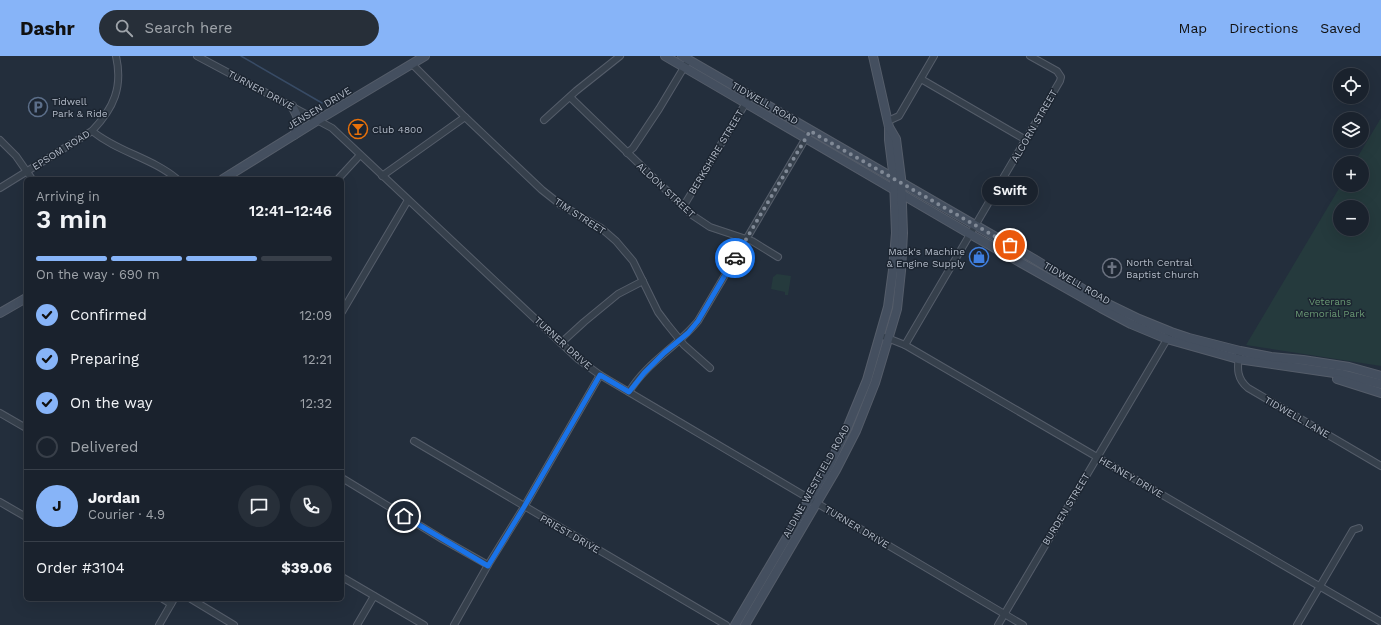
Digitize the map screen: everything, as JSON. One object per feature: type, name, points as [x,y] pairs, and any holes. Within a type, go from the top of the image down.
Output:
[{"type":"main road","name":"JENSEN DRIVE","points":[[226,177],[425,56]]},
{"type":"main road","name":"TIDWELL ROAD","points":[[665,56],[685,61],[808,134],[970,234],[1103,305],[1140,319],[1169,336],[1239,355],[1300,368],[1341,374],[1381,384]]},
{"type":"main road","name":"ALDINE WESTFIELD ROAD","points":[[735,625],[773,567],[813,501],[836,470],[862,419],[876,383],[897,309],[896,233],[898,180],[889,140],[889,124],[873,56]]},
{"type":"main road","points":[[292,106],[299,121],[293,135]]},
{"type":"main road","name":"TIDWELL ROAD","points":[[808,134],[898,180],[1034,259],[1103,305]]},
{"type":"main road","points":[[1028,266],[1034,259]]},
{"type":"main road","name":"ALDINE WESTFIELD ROAD","points":[[813,501],[859,401],[867,380],[897,271]]},
{"type":"main road","points":[[0,313],[24,299]]},
{"type":"main road","name":"TIDWELL ROAD","points":[[1239,355],[1303,360],[1349,367],[1381,376]]},
{"type":"main road","points":[[1349,367],[1381,371]]},
{"type":"main road","points":[[1300,368],[1381,393]]},
{"type":"main road","name":"ALDINE WESTFIELD ROAD","points":[[744,625],[773,567]]},
{"type":"street","name":"EPSOM ROAD","points":[[0,188],[92,131],[107,114],[115,98],[118,78],[116,56]]},
{"type":"street","name":"TURNER DRIVE","points":[[197,56],[332,128],[578,359],[600,375],[1023,625]]},
{"type":"street","points":[[544,120],[620,56]]},
{"type":"street","points":[[889,124],[899,116],[934,56]]},
{"type":"street","name":"ALCORN STREET","points":[[905,345],[1060,81],[1061,77],[1057,71],[1030,56]]},
{"type":"street","points":[[627,153],[637,141],[685,61]]},
{"type":"street","name":"TIM STREET","points":[[412,64],[465,117],[549,196],[567,209],[601,228],[616,241],[633,261],[658,312],[680,340],[710,368]]},
{"type":"street","points":[[921,79],[1026,140]]},
{"type":"street","name":"ALDON STREET","points":[[570,97],[696,219],[710,227],[746,239],[778,257]]},
{"type":"street","name":"BERKSHIRE STREET","points":[[683,207],[748,99]]},
{"type":"street","points":[[382,176],[465,117]]},
{"type":"street","points":[[92,131],[116,147],[162,168],[174,177]]},
{"type":"street","points":[[629,392],[644,373],[664,353],[680,340],[698,321],[808,134]]},
{"type":"street","points":[[0,140],[16,156],[31,177]]},
{"type":"street","points":[[340,177],[360,155]]},
{"type":"street","points":[[344,309],[408,200]]},
{"type":"street","points":[[561,343],[618,294],[642,281]]},
{"type":"street","name":"HEANEY DRIVE","points":[[880,335],[905,345],[1096,458],[1381,622]]},
{"type":"street","name":"BURDEN STREET","points":[[998,625],[1169,336]]},
{"type":"street","name":"TIDWELL LANE","points":[[1239,355],[1237,368],[1239,376],[1248,388],[1381,466]]},
{"type":"street","points":[[454,625],[600,375]]},
{"type":"street","points":[[0,413],[24,427]]},
{"type":"street","name":"PRIEST DRIVE","points":[[414,441],[726,625]]},
{"type":"street","points":[[344,479],[488,566]]},
{"type":"street","points":[[0,502],[24,516]]},
{"type":"street","points":[[1297,625],[1353,530],[1359,528]]},
{"type":"street","points":[[344,578],[424,625]]},
{"type":"street","points":[[357,625],[374,596]]},
{"type":"street","points":[[159,625],[172,601]]},
{"type":"street","points":[[194,601],[234,625]]},
{"type":"green space","name":"Veterans Memorial Park","points":[[1381,118],[1381,366],[1246,345],[1337,192],[1369,192],[1369,156],[1358,156],[1363,148],[1369,148],[1369,138]]},
{"type":"green space","points":[[777,274],[791,276],[788,295],[785,295],[785,292],[771,289],[773,277]]},
{"type":"waterway","points":[[241,56],[322,103]]},
{"type":"way so far","points":[[735,258],[810,131],[1010,245]]},
{"type":"place","name":"Tidwell Park & Ride","points":[[38,107]]},
{"type":"place","name":"Club 4800","points":[[358,129]]},
{"type":"place","name":"Swift","points":[[1010,245]]},
{"type":"place","name":"Mack's Machine & Engine Supply","points":[[979,257]]},
{"type":"place","name":"North Central Baptist Church","points":[[1112,268]]},
{"type":"route","points":[[404,516],[488,566],[524,507],[600,375],[629,392],[638,379],[664,353],[688,333],[698,321],[735,258]]}]
